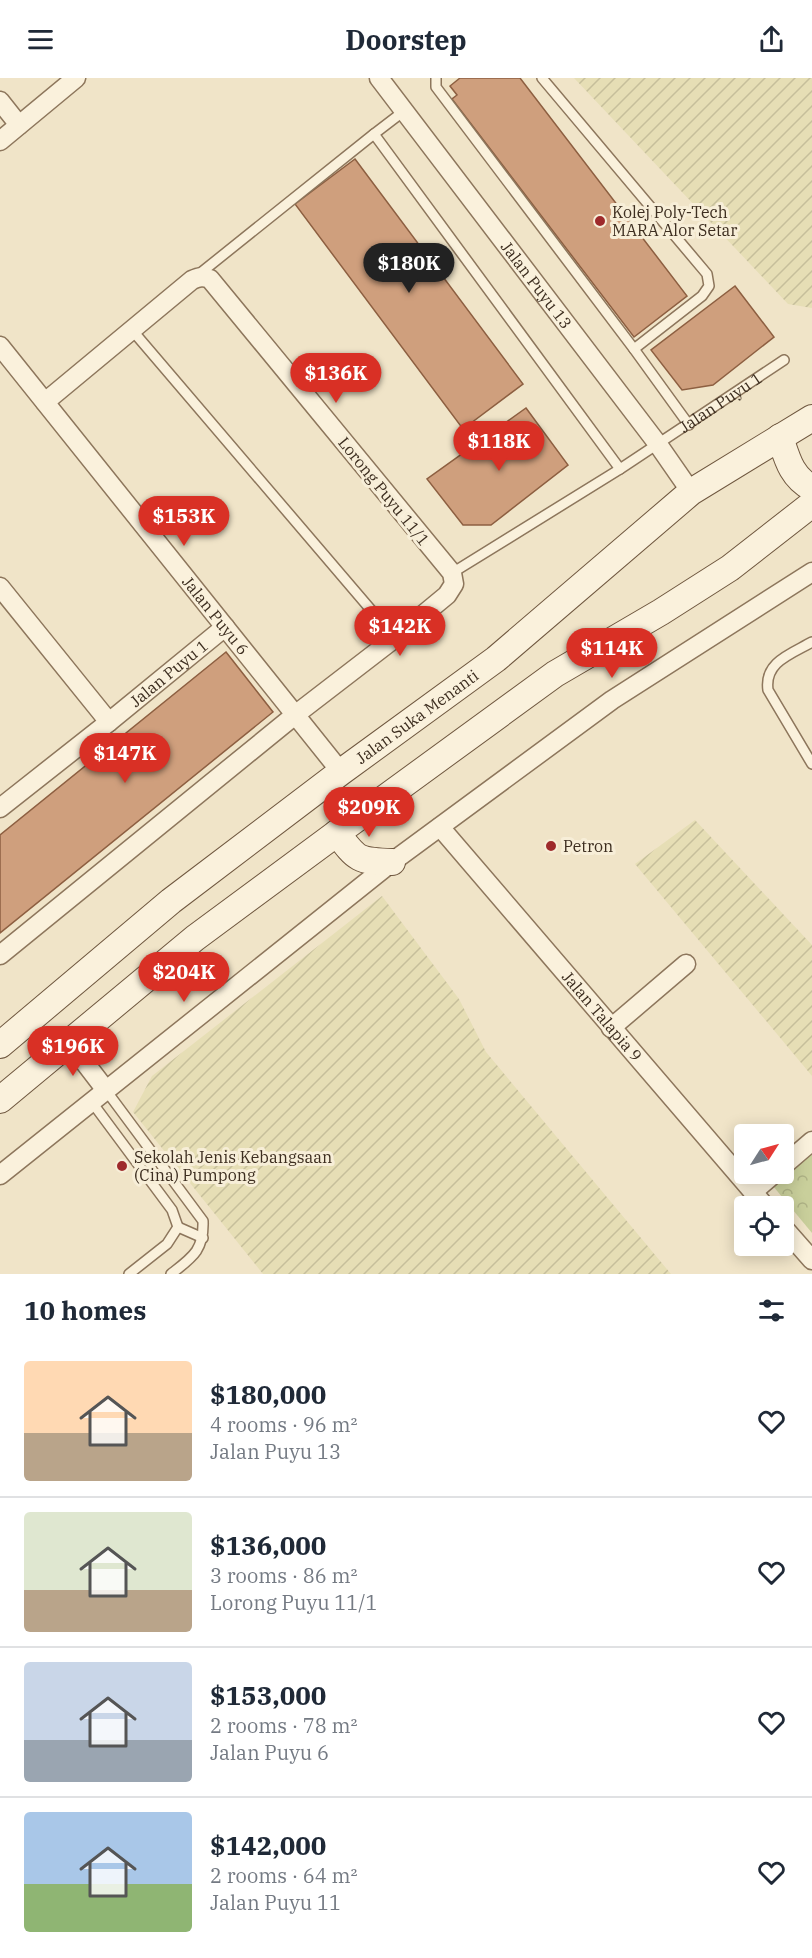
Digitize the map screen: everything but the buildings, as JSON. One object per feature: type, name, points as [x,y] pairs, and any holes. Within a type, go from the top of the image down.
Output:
[{"type":"main road","name":"Jalan Suka Menanti","points":[[0,1045],[171,901],[341,772],[496,659],[690,492],[812,418]]},
{"type":"main road","points":[[780,437],[793,472],[812,488]]},
{"type":"main road","points":[[0,1100],[195,938],[337,833],[555,674],[730,568],[812,504]]},
{"type":"main road","points":[[337,833],[351,853],[365,861],[392,862]]},
{"type":"street","points":[[0,141],[76,78]]},
{"type":"street","name":"Jalan Puyu 13","points":[[379,78],[657,443],[690,492]]},
{"type":"street","points":[[0,101],[19,125]]},
{"type":"street","points":[[45,402],[195,278]]},
{"type":"street","name":"Lorong Puyu 11/1","points":[[195,278],[210,279],[452,573]]},
{"type":"street","name":"Jalan Puyu 6","points":[[0,345],[341,772]]},
{"type":"street","points":[[0,1175],[392,862],[612,700],[812,572]]},
{"type":"street","points":[[0,955],[295,715],[447,595],[453,584],[452,573]]},
{"type":"street","points":[[0,588],[109,722]]},
{"type":"street","name":"Jalan Puyu 1","points":[[0,808],[225,627]]},
{"type":"street","name":"Jalan Talapia 9","points":[[440,827],[756,1196]]},
{"type":"street","points":[[611,1028],[686,963]]},
{"type":"street","points":[[69,1042],[105,1089]]},
{"type":"street","points":[[794,1157],[812,1141]]},
{"type":"street","points":[[753,1192],[762,1184]]},
{"type":"street","points":[[794,1240],[812,1260]]},
{"type":"lane","points":[[436,78],[436,87],[634,348],[689,425]]},
{"type":"lane","points":[[542,78],[707,274],[709,286],[702,296],[634,348]]},
{"type":"lane","points":[[195,278],[404,111]]},
{"type":"lane","points":[[374,134],[620,469]]},
{"type":"lane","points":[[132,330],[395,638]]},
{"type":"lane","name":"Jalan Puyu 1","points":[[452,573],[689,425],[784,360]]},
{"type":"lane","points":[[812,642],[773,665],[766,679],[768,690],[812,764]]},
{"type":"lane","points":[[105,1089],[203,1221],[203,1238],[196,1254],[171,1274]]},
{"type":"lane","points":[[91,1101],[172,1210],[178,1227],[203,1238]]},
{"type":"lane","points":[[129,1274],[167,1244],[178,1227]]},
{"type":"shaded area","points":[[574,78],[812,78],[812,308],[788,304]]},
{"type":"shaded area","points":[[695,820],[812,945],[812,1076],[635,864]]},
{"type":"shaded area","points":[[382,896],[459,999],[486,1052],[671,1274],[263,1274],[133,1112],[152,1076]]},
{"type":"green space","points":[[812,1153],[812,1233],[794,1211],[794,1196],[781,1196],[773,1186],[794,1184],[794,1168]]},
{"type":"place","name":"Kolej Poly-Tech MARA Alor Setar","points":[[600,221]]},
{"type":"place","name":"Petron","points":[[551,846]]},
{"type":"place","name":"Sekolah Jenis Kebangsaan (Cina) Pumpong","points":[[122,1166]]}]
